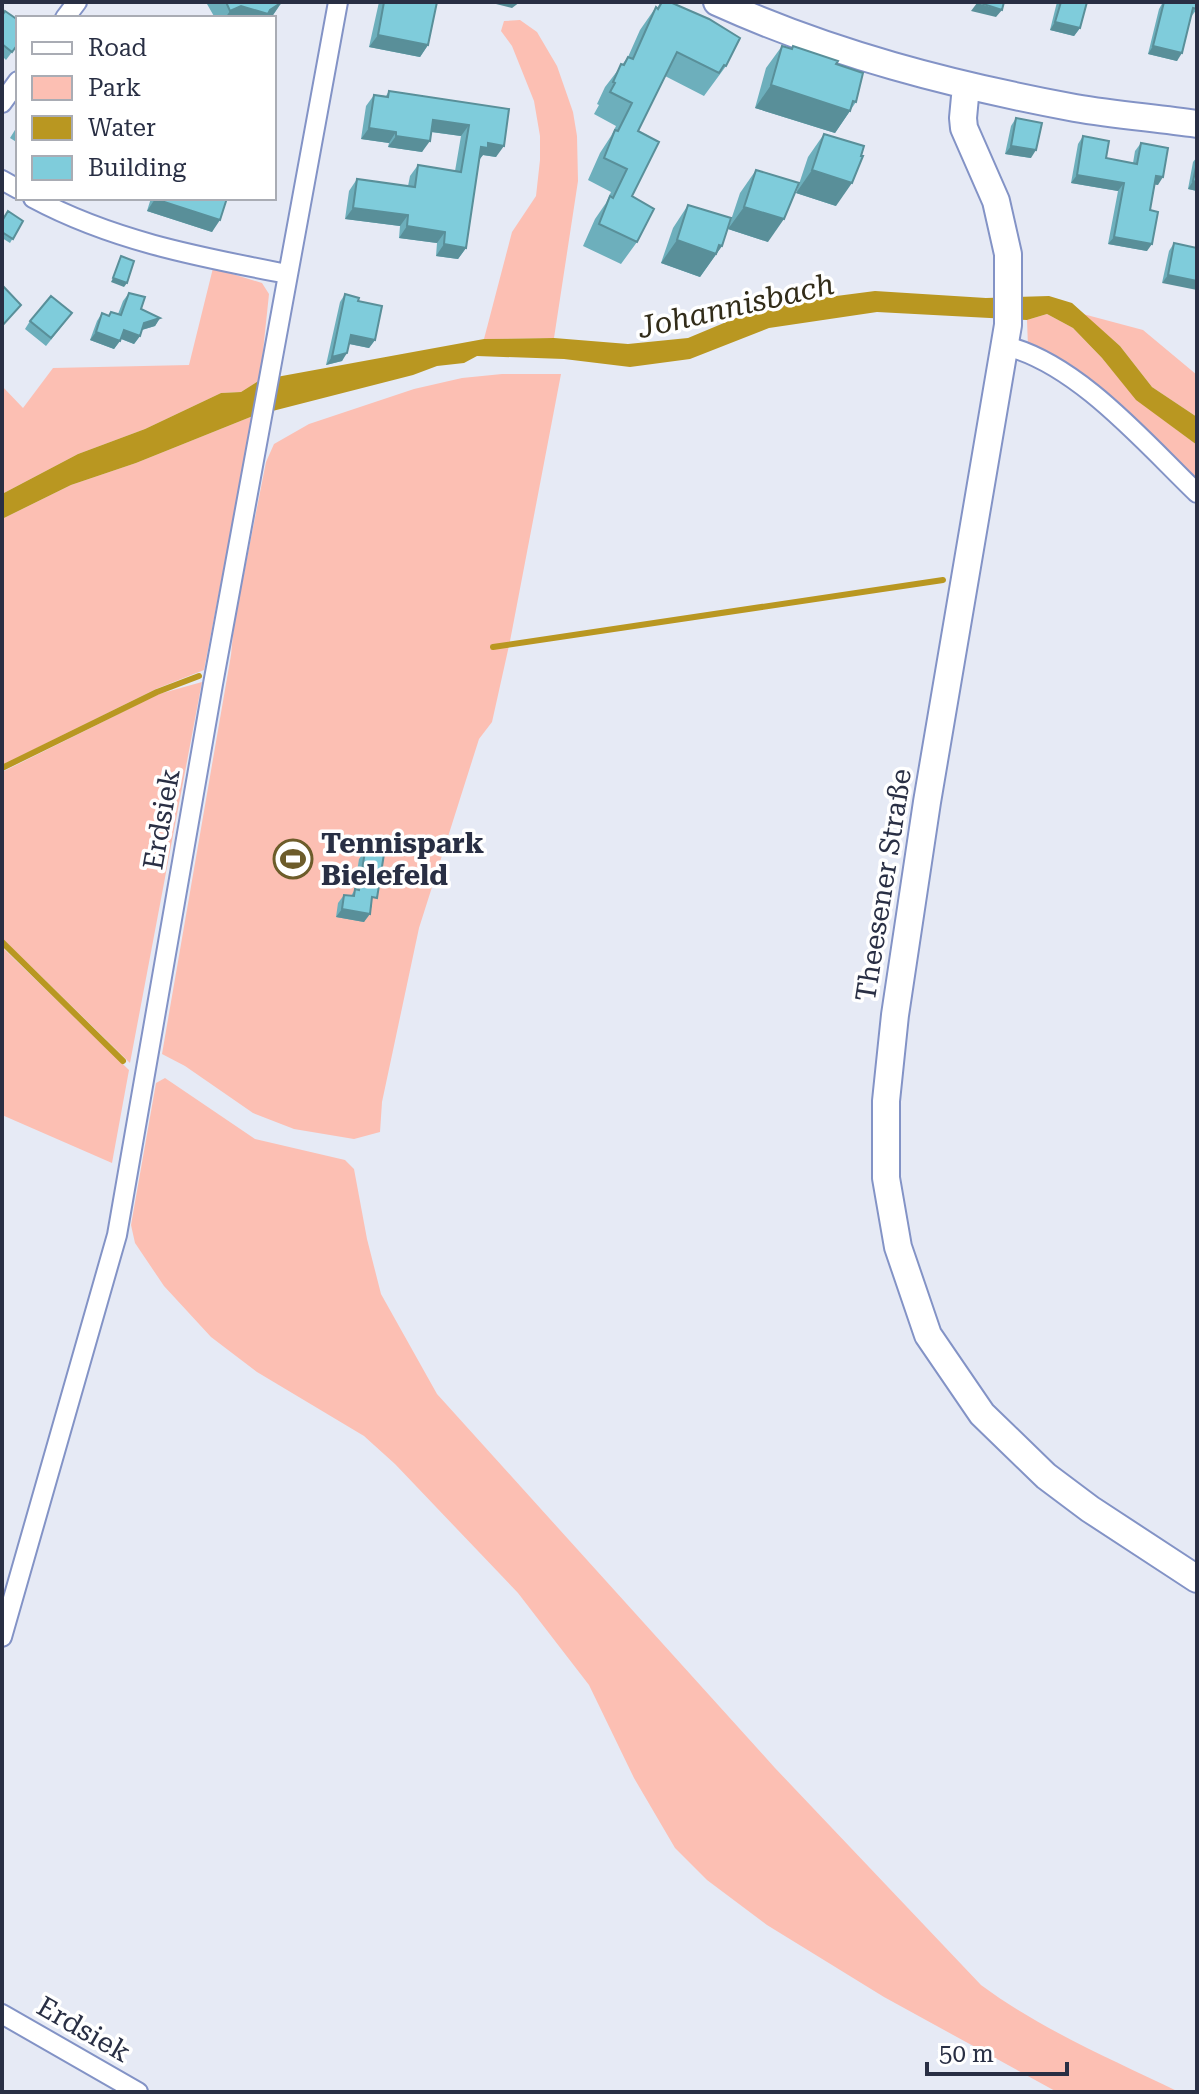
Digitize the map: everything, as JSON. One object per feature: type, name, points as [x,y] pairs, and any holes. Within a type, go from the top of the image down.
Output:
[{"type":"street","name":"Erdsiek","points":[[2,1637],[117,1235],[210,700],[338,2]]},
{"type":"street","points":[[717,2],[790,33],[860,57],[966,86],[1089,110],[1197,124]]},
{"type":"street","points":[[2,103],[16,84]]},
{"type":"street","name":"Theesener Straße","points":[[966,86],[964,128],[996,201],[1008,254],[1006,346],[927,802],[895,1015],[886,1101],[886,1178],[898,1247],[928,1335],[982,1414],[1057,1484],[1197,1579]]},
{"type":"street","points":[[37,200],[80,221],[127,238],[287,274]]},
{"type":"street","points":[[1006,346],[1022,350],[1087,388],[1197,493]]},
{"type":"street","name":"Erdsiek","points":[[2,2014],[138,2092]]},
{"type":"green space","points":[[520,20],[537,32],[557,66],[573,112],[578,181],[554,338],[484,339],[512,232],[536,196],[540,136],[534,101],[512,46],[501,31],[504,21]]},
{"type":"green space","points":[[213,268],[262,283],[269,294],[260,380],[241,392],[221,393],[145,429],[78,454],[2,494],[2,386],[23,408],[53,368],[189,365]]},
{"type":"green space","points":[[1047,314],[1073,328],[1137,400],[1197,445],[1197,478],[1096,383],[1028,347],[1027,320]]},
{"type":"green space","points":[[1083,314],[1143,330],[1197,375],[1197,417],[1152,387],[1120,346]]},
{"type":"green space","points":[[561,374],[492,722],[479,739],[419,928],[382,1102],[380,1132],[354,1139],[294,1129],[253,1113],[185,1066],[162,1054],[234,624],[266,462],[274,444],[309,424],[414,389],[462,378]]},
{"type":"green space","points":[[253,416],[204,670],[156,689],[2,765],[2,519],[71,485],[136,463]]},
{"type":"green space","points":[[202,682],[130,1063],[2,938],[2,772],[159,694]]},
{"type":"green space","points":[[2,947],[129,1070],[112,1163],[2,1115]]},
{"type":"green space","points":[[165,1078],[255,1139],[345,1160],[354,1169],[381,1294],[437,1394],[775,1768],[981,1985],[1053,2030],[1179,2092],[1057,2092],[884,1997],[767,1925],[707,1880],[675,1848],[634,1778],[589,1685],[518,1593],[395,1464],[364,1436],[257,1372],[211,1337],[164,1286],[135,1243],[131,1225],[156,1083]]},
{"type":"water","points":[[875,291],[986,298],[1049,296],[1072,303],[1120,346],[1152,387],[1197,417],[1197,445],[1136,400],[1073,328],[1047,314],[1027,320],[877,312],[769,328],[690,359],[630,367],[564,359],[477,356],[464,363],[437,366],[253,416],[136,463],[71,485],[2,519],[2,494],[78,454],[145,429],[221,393],[241,392],[260,380],[484,339],[554,338],[628,344],[688,338],[767,305]]},
{"type":"building","points":[[226,2],[282,2],[268,14],[241,6],[230,11]]},
{"type":"building","points":[[384,2],[437,2],[428,45],[378,35]]},
{"type":"building","points":[[662,2],[670,2],[709,19],[740,38],[726,66],[719,73],[677,52],[638,131],[659,142],[632,196],[654,209],[637,242],[599,224],[610,196],[613,198],[627,169],[604,158],[615,130],[618,131],[632,103],[610,92],[621,64],[624,65],[628,57],[633,59],[656,7],[658,9]]},
{"type":"building","points":[[977,2],[1004,2],[1002,10]]},
{"type":"building","points":[[1061,2],[1087,2],[1080,28],[1055,22]]},
{"type":"building","points":[[1164,2],[1197,2],[1182,53],[1153,46]]},
{"type":"building","points":[[5,11],[16,19],[16,47],[12,52],[2,44],[2,16]]},
{"type":"building","points":[[782,46],[792,49],[793,46],[838,61],[836,64],[863,73],[856,102],[853,101],[850,111],[771,85]]},
{"type":"building","points":[[389,91],[509,109],[504,146],[488,143],[488,148],[481,147],[466,248],[444,244],[445,232],[407,226],[408,215],[353,208],[357,179],[415,187],[418,165],[461,172],[469,125],[433,120],[430,141],[369,128],[374,95],[388,97]]},
{"type":"building","points":[[1016,118],[1042,123],[1036,150],[1011,146]]},
{"type":"building","points":[[824,134],[864,146],[852,183],[812,170]]},
{"type":"building","points":[[1083,136],[1109,141],[1106,158],[1137,164],[1141,143],[1168,148],[1163,177],[1156,176],[1150,210],[1158,212],[1152,244],[1114,237],[1124,183],[1077,175]]},
{"type":"building","points":[[756,170],[799,183],[784,219],[744,207]]},
{"type":"building","points":[[158,200],[226,200],[220,220]]},
{"type":"building","points":[[688,205],[731,218],[722,246],[719,245],[716,254],[677,240]]},
{"type":"building","points":[[8,211],[23,221],[13,239],[2,232],[2,221]]},
{"type":"building","points":[[1174,243],[1197,248],[1197,281],[1168,275]]},
{"type":"building","points":[[121,256],[134,261],[127,283],[113,278]]},
{"type":"building","points":[[2,285],[21,305],[2,326]]},
{"type":"building","points":[[129,293],[145,297],[141,309],[160,318],[144,323],[140,336],[124,330],[120,341],[96,332],[102,313],[121,315]]},
{"type":"building","points":[[345,294],[359,298],[358,301],[382,306],[375,340],[351,335],[347,353],[332,357]]},
{"type":"building","points":[[51,296],[72,313],[51,338],[30,321]]},
{"type":"building","points":[[365,851],[384,854],[377,898],[372,897],[370,914],[342,909],[344,895],[354,896],[355,889],[359,890]]},
{"type":"waterway","points":[[493,647],[943,580]]},
{"type":"waterway","points":[[2,768],[157,692],[199,676]]},
{"type":"waterway","points":[[2,942],[123,1061]]},
{"type":"place","name":"Tennispark Bielefeld","points":[[293,859]]},
{"type":"water label","name":"Johannisbach","points":[[736,306]]}]
